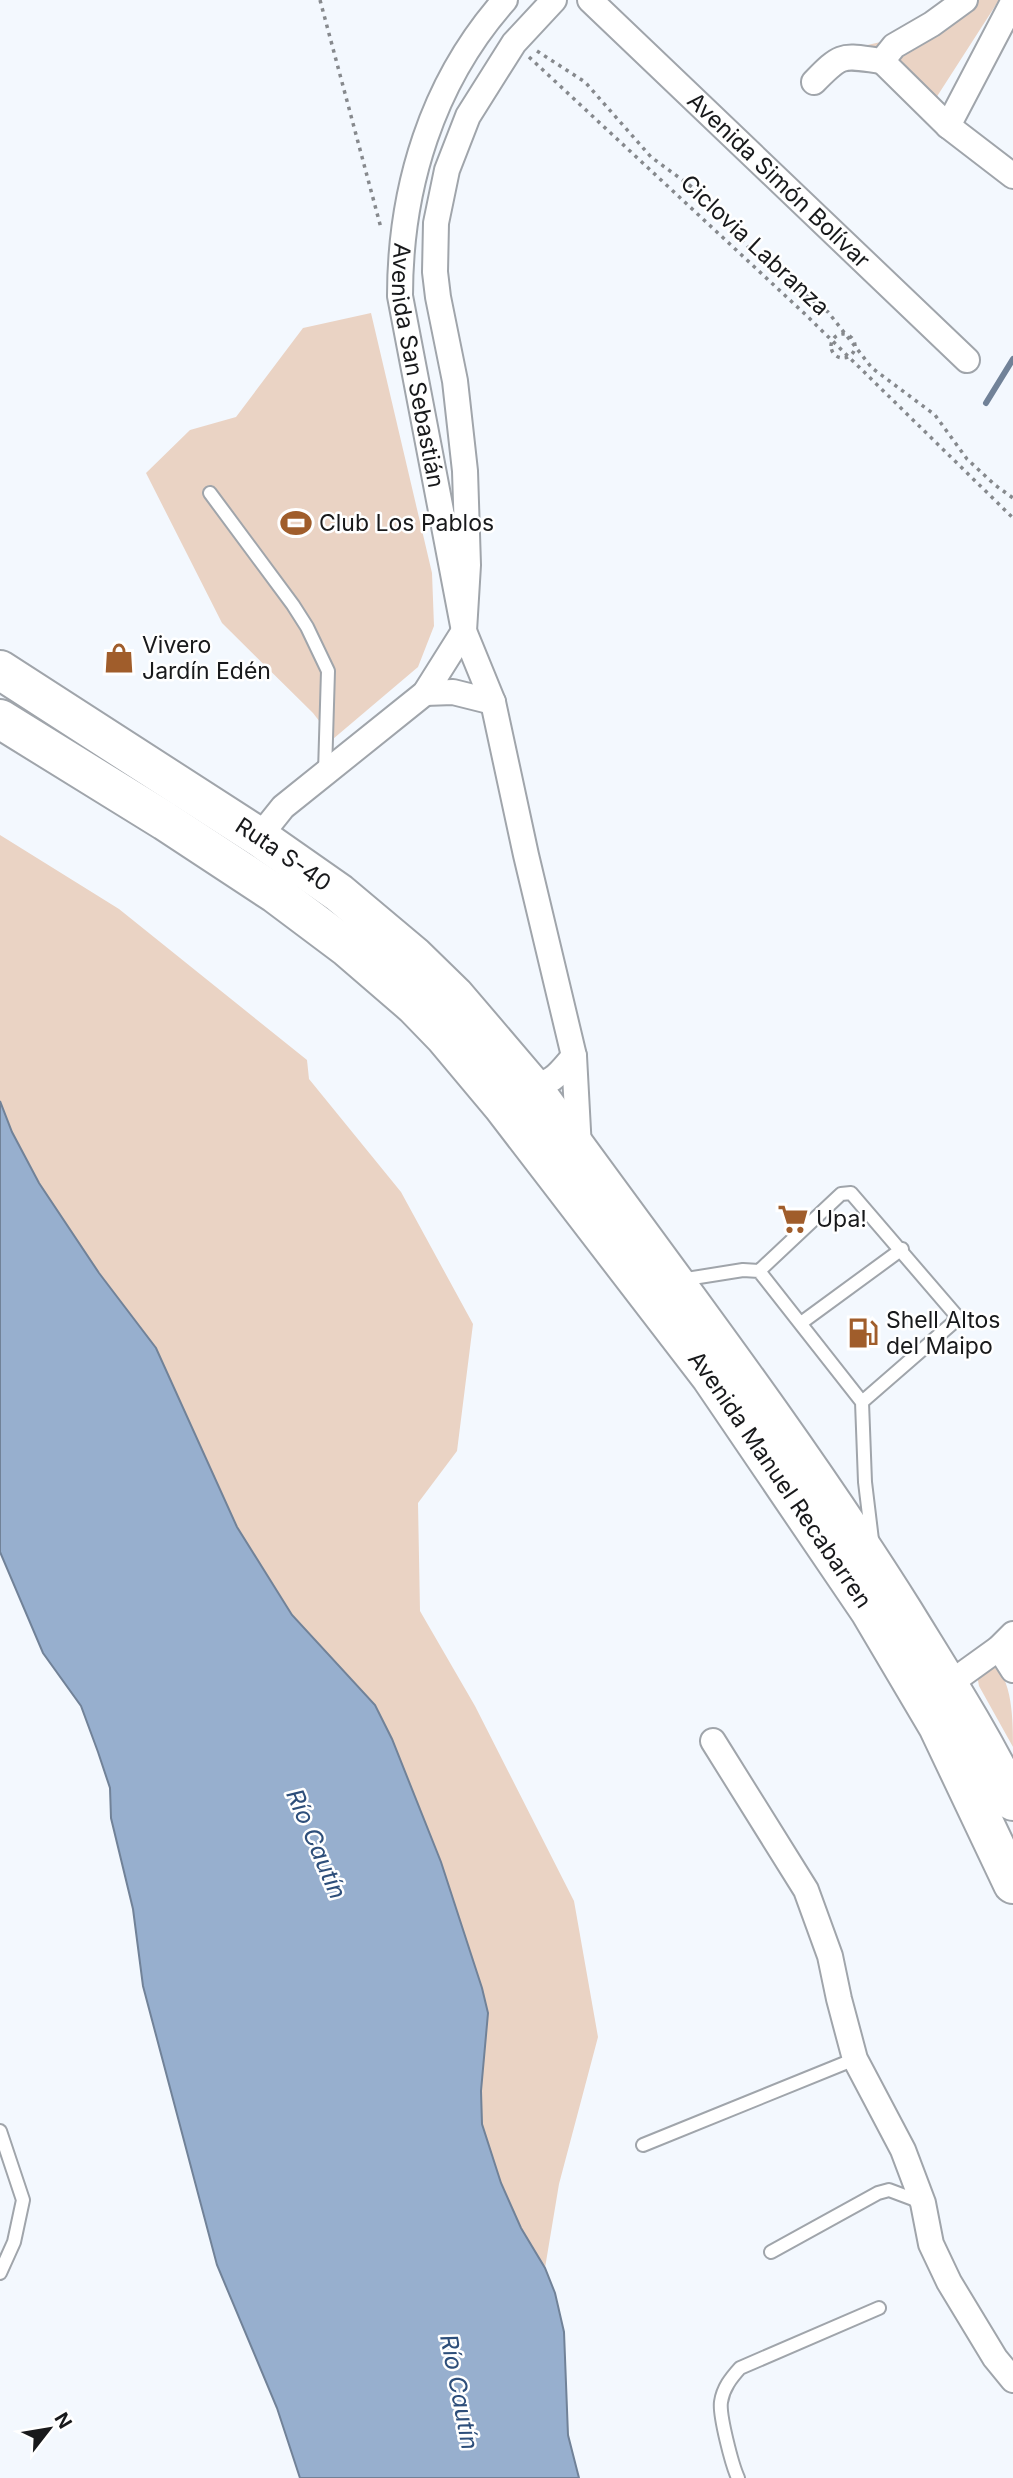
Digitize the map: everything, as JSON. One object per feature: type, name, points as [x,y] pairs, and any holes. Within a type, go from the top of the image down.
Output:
[{"type":"main road","name":"Ruta S-40","points":[[0,670],[259,837],[339,893],[414,956],[494,1039],[516,1095]]},
{"type":"main road","name":"Ruta S-40","points":[[0,719],[239,869],[313,920],[516,1095]]},
{"type":"main road","points":[[239,869],[259,837]]},
{"type":"main road","name":"Avenida Manuel Recabarren","points":[[516,1095],[580,1153],[799,1456],[876,1568],[964,1708],[1013,1801]]},
{"type":"main road","name":"Avenida Manuel Recabarren","points":[[516,1095],[870,1611],[938,1726],[1013,1884]]},
{"type":"street","name":"Avenida San Sebastián","points":[[464,631],[400,296],[400,259],[411,185],[433,114],[468,48],[505,0]]},
{"type":"street","name":"Avenida San Sebastián","points":[[464,631],[468,565],[465,471],[455,381],[435,272],[436,223],[444,179],[456,142],[482,91],[517,39],[554,0]]},
{"type":"street","name":"Avenida Simón Bolívar","points":[[590,0],[967,360]]},
{"type":"street","points":[[882,61],[894,46],[932,24],[965,0]]},
{"type":"street","points":[[948,126],[1013,2]]},
{"type":"street","points":[[814,82],[834,61],[845,56],[882,61],[948,126],[1013,176]]},
{"type":"street","points":[[259,837],[283,807],[425,692],[464,631]]},
{"type":"street","points":[[464,631],[493,702],[574,1056],[580,1153]]},
{"type":"street","points":[[425,692],[453,692],[493,702]]},
{"type":"street","points":[[516,1095],[553,1079],[574,1056]]},
{"type":"street","points":[[949,1684],[1006,1641],[1013,1670]]},
{"type":"street","points":[[713,1741],[806,1890],[830,1956],[855,2059],[903,2150],[923,2203],[931,2244],[949,2283],[995,2358],[1013,2380]]},
{"type":"lane","points":[[210,493],[293,605],[328,671],[325,773]]},
{"type":"lane","points":[[673,1282],[743,1270],[759,1271],[841,1194],[851,1193],[902,1249],[956,1318],[862,1402]]},
{"type":"lane","points":[[801,1323],[902,1249]]},
{"type":"lane","points":[[759,1271],[862,1402],[865,1482],[876,1568]]},
{"type":"lane","points":[[643,2145],[855,2059]]},
{"type":"lane","points":[[0,2131],[23,2200],[14,2242],[0,2273]]},
{"type":"lane","points":[[771,2252],[878,2193],[889,2190],[923,2203]]},
{"type":"lane","points":[[738,2478],[732,2467],[720,2403],[729,2381],[740,2368],[879,2308]]},
{"type":"path","points":[[320,0],[382,229]]},
{"type":"path","points":[[517,39],[584,82],[651,157],[707,198],[758,259],[828,312],[844,333],[853,338],[855,348],[879,374],[935,415],[967,459],[1013,498]]},
{"type":"path","name":"Ciclovia Labranza","points":[[517,39],[1013,518]]},
{"type":"path","points":[[844,333],[831,340],[832,352],[836,357],[848,357],[855,348]]},
{"type":"shaded area","points":[[974,0],[999,0],[927,112],[850,49],[885,41]]},
{"type":"shaded area","name":"Club Los Pablos","points":[[371,313],[432,573],[434,626],[418,667],[333,739],[313,713],[222,623],[146,473],[190,430],[236,417],[303,328]]},
{"type":"shaded area","points":[[0,835],[119,909],[307,1060],[309,1079],[401,1192],[473,1324],[457,1451],[418,1503],[420,1611],[475,1706],[574,1901],[598,2037],[559,2184],[545,2268],[521,2228],[488,2148],[482,2124],[481,2091],[488,2013],[441,1862],[392,1739],[375,1705],[292,1615],[237,1527],[156,1348],[99,1273],[39,1183],[12,1132],[0,1101]]},
{"type":"shaded area","points":[[991,1666],[1004,1678],[1008,1689],[1013,1747],[979,1686],[977,1675]]},
{"type":"water","name":"Río Cautín","points":[[0,1101],[12,1132],[39,1183],[99,1273],[156,1348],[237,1527],[292,1615],[375,1705],[392,1739],[441,1862],[482,1988],[488,2013],[481,2091],[482,2124],[501,2183],[555,2293],[564,2332],[568,2435],[579,2478],[300,2478],[277,2408],[217,2265],[143,1986],[133,1909],[111,1818],[110,1788],[81,1706],[43,1653],[0,1552]]},
{"type":"waterway","points":[[986,403],[1013,359]]},
{"type":"place","name":"Club Los Pablos","points":[[296,523]]},
{"type":"place","name":"Vivero Jardín Edén","points":[[119,658]]},
{"type":"place","name":"Upa!","points":[[793,1219]]},
{"type":"place","name":"Shell Altos del Maipo","points":[[863,1333]]}]
